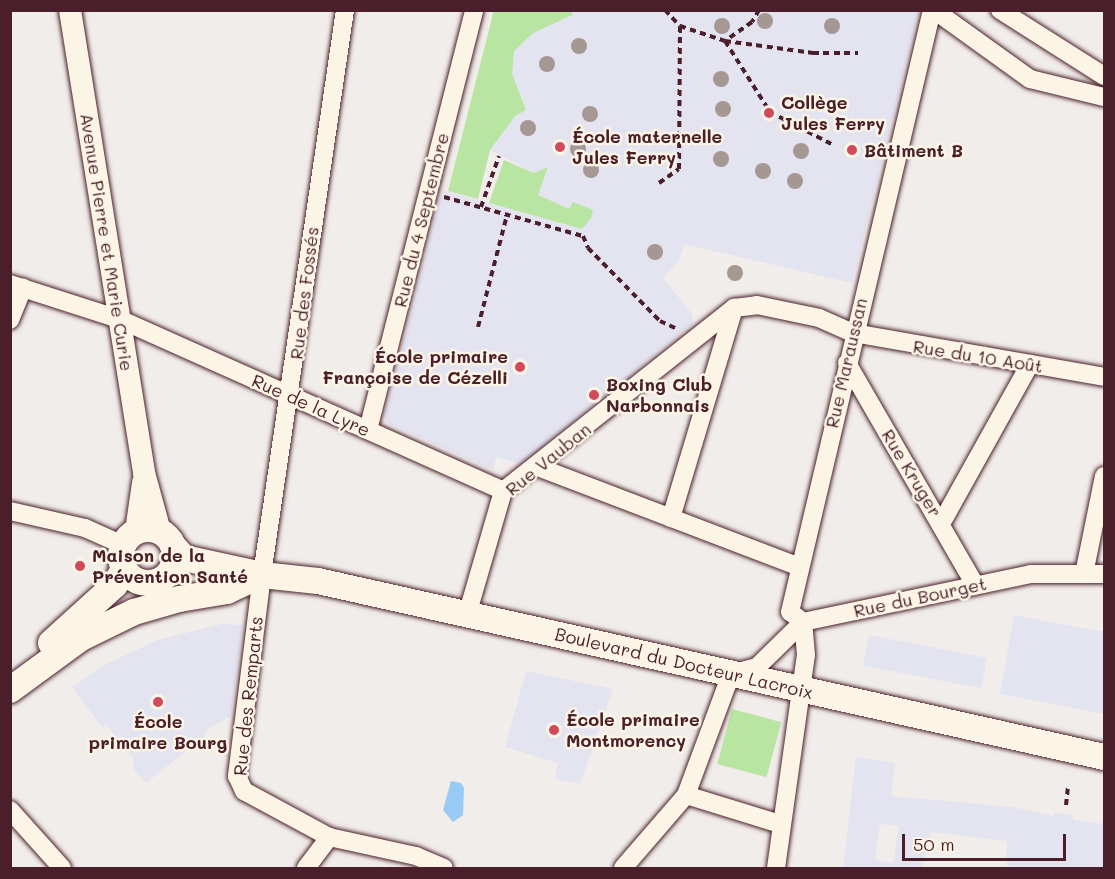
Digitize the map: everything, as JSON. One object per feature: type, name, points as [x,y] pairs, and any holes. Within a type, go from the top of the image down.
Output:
[{"type":"main road","name":"Boulevard du Docteur Lacroix","points":[[146,555],[175,584],[262,575]]},
{"type":"main road","name":"Boulevard du Docteur Lacroix","points":[[146,555],[184,558],[262,575],[318,582],[1104,757]]},
{"type":"main road","points":[[10,681],[146,555]]},
{"type":"main road","points":[[10,690],[81,638],[134,612],[179,599],[227,591],[262,575]]},
{"type":"street","name":"Avenue Pierre et Marie Curie","points":[[70,10],[144,473],[146,555]]},
{"type":"street","name":"Rue des Fossés","points":[[262,575],[291,397],[309,248],[345,10]]},
{"type":"street","name":"Rue du 4 Septembre","points":[[368,430],[474,10]]},
{"type":"street","points":[[933,10],[1030,79],[1104,97]]},
{"type":"street","name":"Rue Maraussan","points":[[803,622],[790,612],[853,333],[933,10]]},
{"type":"street","points":[[1000,10],[1104,76]]},
{"type":"street","name":"Rue de la Lyre","points":[[17,285],[119,319],[503,491]]},
{"type":"street","points":[[10,320],[17,285]]},
{"type":"street","points":[[671,518],[734,308],[757,305],[819,318],[853,333]]},
{"type":"street","name":"Rue Vauban","points":[[467,615],[503,491],[538,467],[734,308]]},
{"type":"street","name":"Rue du 10 Août","points":[[853,333],[1104,377]]},
{"type":"street","name":"Rue Kruger","points":[[847,363],[942,522],[975,585]]},
{"type":"street","points":[[942,522],[1030,364]]},
{"type":"street","points":[[538,467],[800,567]]},
{"type":"street","points":[[1084,574],[1104,476]]},
{"type":"street","points":[[10,511],[85,528],[146,555]]},
{"type":"street","name":"Rue du Bourget","points":[[803,622],[1031,574],[1104,574]]},
{"type":"street","name":"Rue des Remparts","points":[[262,575],[238,785],[329,837]]},
{"type":"street","points":[[623,868],[686,795],[731,674],[757,667],[803,622]]},
{"type":"street","points":[[776,868],[780,824],[806,655],[803,622]]},
{"type":"street","points":[[686,795],[780,824]]},
{"type":"street","points":[[10,810],[62,868]]},
{"type":"street","points":[[306,868],[329,837],[410,854],[444,868]]},
{"type":"path","points":[[665,10],[680,26],[725,41],[813,53],[858,53]]},
{"type":"path","points":[[725,41],[752,22],[759,10]]},
{"type":"path","points":[[659,183],[679,170],[680,26]]},
{"type":"path","points":[[725,41],[770,112],[835,146]]},
{"type":"path","points":[[481,207],[499,156]]},
{"type":"path","points":[[446,186],[443,197],[582,236],[588,248],[660,321],[696,339]]},
{"type":"path","points":[[478,327],[507,215]]},
{"type":"path","points":[[1065,805],[1068,785]]},
{"type":"shaded area","points":[[494,11],[919,11],[852,283],[684,244],[680,259],[663,278],[692,314],[693,323],[522,464],[496,457],[493,470],[389,424],[384,417],[442,190],[521,212],[534,173],[490,150]]},
{"type":"shaded area","points":[[1014,615],[1104,632],[1104,714],[1000,694]]},
{"type":"shaded area","name":"École primaire Bourg","points":[[222,624],[243,625],[231,716],[207,730],[204,737],[146,783],[133,768],[134,760],[106,724],[102,727],[72,687],[106,664],[158,640]]},
{"type":"shaded area","points":[[869,635],[987,658],[981,688],[863,665]]},
{"type":"shaded area","name":"École primaire Montmorency","points":[[526,671],[613,689],[580,784],[555,779],[558,763],[505,747]]},
{"type":"shaded area","points":[[856,757],[895,763],[891,796],[1012,807],[1054,816],[1055,812],[1073,815],[1073,820],[1104,824],[1104,868],[1021,868],[1006,865],[1007,841],[931,832],[922,867],[929,868],[843,868]],"holes":[[[880,824],[899,826],[893,863],[875,860]]]},
{"type":"green space","points":[[494,10],[572,11],[572,15],[533,33],[514,51],[512,74],[526,110],[515,116],[490,150],[478,199],[448,191]]},
{"type":"green space","points":[[504,160],[534,173],[548,167],[538,195],[569,209],[573,202],[593,210],[591,218],[582,229],[489,203]]},
{"type":"green space","points":[[732,709],[781,722],[767,777],[717,764]]},
{"type":"water","points":[[451,781],[461,783],[464,788],[463,815],[453,822],[443,810]]},
{"type":"place","name":"Collège Jules Ferry","points":[[769,113]]},
{"type":"place","name":"École maternelle Jules Ferry","points":[[560,147]]},
{"type":"place","name":"Bâtiment B","points":[[852,150]]},
{"type":"place","name":"École primaire Françoise de Cézelli","points":[[520,367]]},
{"type":"place","name":"Boxing Club Narbonnais","points":[[594,395]]},
{"type":"place","name":"Maison de la Prévention Santé","points":[[80,566]]},
{"type":"place","name":"École primaire Bourg","points":[[158,702]]},
{"type":"place","name":"École primaire Montmorency","points":[[554,730]]}]
